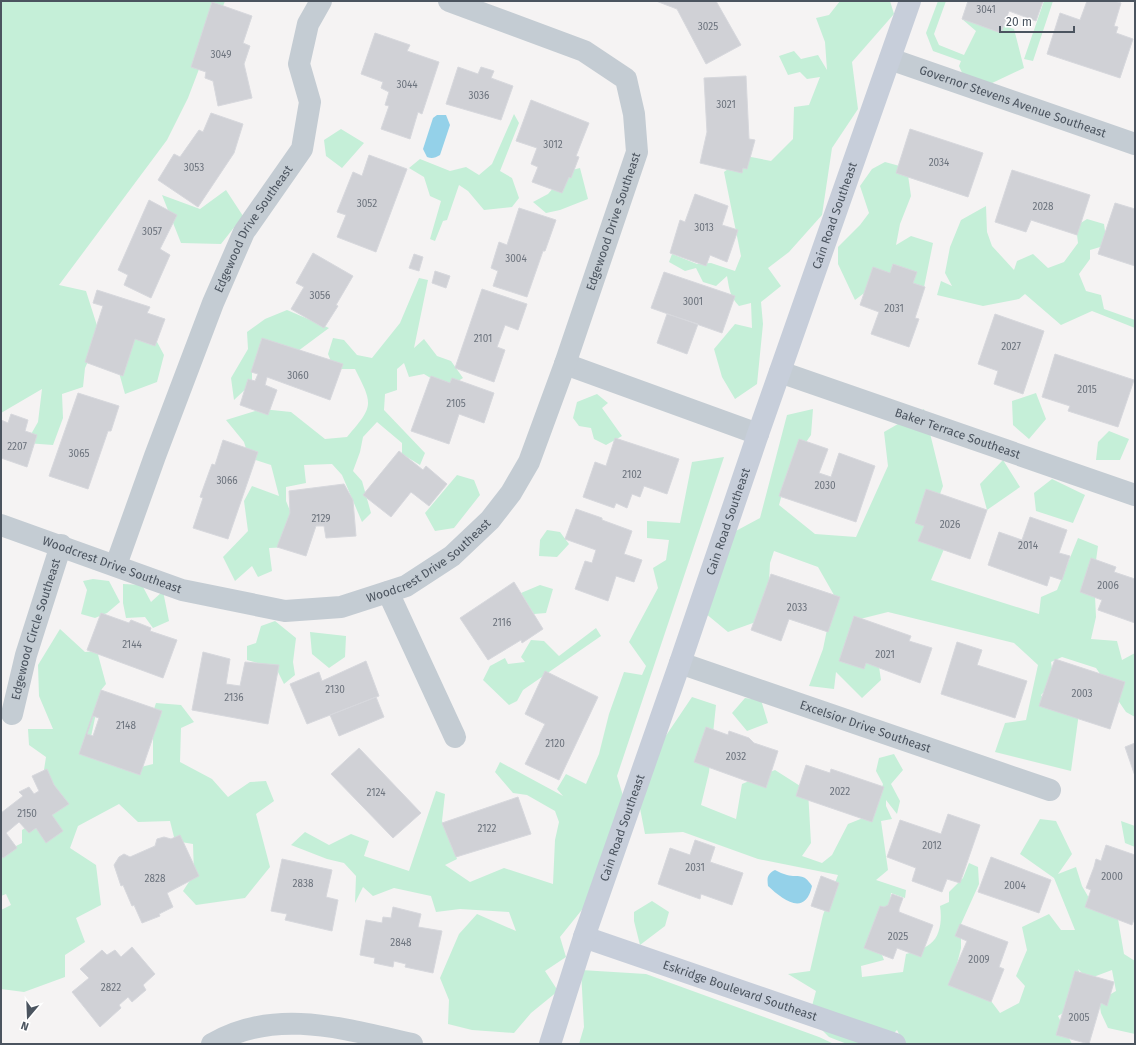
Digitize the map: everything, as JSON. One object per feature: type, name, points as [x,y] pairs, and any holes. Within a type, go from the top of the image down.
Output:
[{"type":"street","name":"Edgewood Drive Southeast","points":[[116,565],[155,456],[212,307],[244,232],[302,149],[310,102],[299,64],[308,24],[321,1]]},
{"type":"street","name":"Edgewood Drive Southeast","points":[[449,1],[584,51],[626,79],[634,114],[637,152],[565,364]]},
{"type":"street","name":"Cain Road Southeast","points":[[550,1044],[584,938],[758,434],[910,1]]},
{"type":"street","name":"Governor Stevens Avenue Southeast","points":[[890,59],[1135,144]]},
{"type":"street","points":[[565,364],[758,434]]},
{"type":"street","name":"Woodcrest Drive Southeast","points":[[1,525],[61,545],[182,590],[285,611],[342,606],[406,586],[452,556],[494,514],[511,493],[529,462],[565,364]]},
{"type":"street","name":"Baker Terrace Southeast","points":[[780,372],[1135,495]]},
{"type":"street","name":"Edgewood Circle Southeast","points":[[12,714],[26,656],[61,545]]},
{"type":"street","points":[[388,592],[455,737]]},
{"type":"street","name":"Excelsior Drive Southeast","points":[[680,663],[1050,790]]},
{"type":"street","name":"Eskridge Boulevard Southeast","points":[[584,938],[895,1044]]},
{"type":"street","points":[[212,1044],[224,1037],[261,1025],[300,1023],[342,1028],[412,1044]]},
{"type":"green space","points":[[1,1],[225,1],[188,98],[167,140],[59,285],[86,291],[100,335],[85,368],[83,387],[62,394],[63,418],[53,445],[26,443],[38,422],[42,389],[1,413]]},
{"type":"green space","points":[[840,1],[890,1],[894,14],[852,62],[858,109],[832,148],[822,215],[789,252],[768,268],[781,286],[761,302],[763,324],[757,384],[735,399],[722,377],[714,349],[735,324],[752,328],[751,303],[739,306],[736,303],[730,292],[727,276],[716,286],[703,282],[696,268],[685,271],[669,262],[672,254],[697,264],[711,263],[735,271],[741,256],[724,172],[746,156],[771,161],[793,139],[794,107],[809,105],[820,77],[807,79],[800,72],[788,75],[779,56],[794,51],[801,59],[818,55],[827,70],[825,42],[816,18],[829,15]]},
{"type":"green space","points":[[938,1],[946,1],[934,34],[939,45],[964,55],[976,31],[962,19],[999,24],[1014,29],[1024,68],[971,93],[959,66],[961,61],[933,51],[926,33]]},
{"type":"green space","points":[[1044,1],[1053,1],[1033,61],[1024,59]]},
{"type":"green space","points":[[514,114],[519,123],[500,171],[512,178],[519,198],[512,207],[484,210],[468,191],[459,185],[447,220],[443,221],[435,241],[430,239],[441,201],[430,196],[424,177],[409,168],[420,159],[450,171],[466,167],[479,175],[492,164]]},
{"type":"green space","points":[[341,129],[364,143],[342,168],[326,156],[324,140]]},
{"type":"green space","points":[[885,162],[907,168],[911,196],[900,224],[896,245],[911,236],[933,243],[922,297],[911,293],[884,278],[855,300],[838,264],[838,247],[860,225],[869,213],[860,186],[872,169]]},
{"type":"green space","points":[[580,168],[588,199],[560,210],[546,213],[533,202],[548,194],[568,171]]},
{"type":"green space","points":[[226,190],[243,216],[221,244],[181,243],[162,195],[200,209]]},
{"type":"green space","points":[[986,206],[987,232],[992,246],[1014,270],[1017,261],[1033,254],[1048,268],[1064,262],[1078,243],[1076,226],[1087,219],[1104,224],[1107,245],[1090,250],[1090,259],[1079,274],[1086,291],[1101,295],[1104,309],[1135,320],[1135,328],[1092,311],[1061,325],[1025,294],[1019,299],[983,306],[937,295],[941,281],[952,286],[945,273],[950,247],[961,220]]},
{"type":"green space","points":[[419,278],[428,280],[414,348],[424,339],[437,356],[451,361],[463,378],[447,388],[424,374],[409,377],[404,363],[397,369],[397,390],[385,394],[384,410],[425,453],[420,465],[402,454],[402,443],[377,422],[363,437],[360,452],[353,471],[362,481],[371,513],[362,522],[342,475],[332,464],[304,465],[306,483],[286,487],[286,501],[295,523],[291,547],[269,548],[272,571],[258,577],[252,566],[235,581],[223,557],[248,531],[244,501],[252,486],[279,496],[271,465],[249,458],[244,442],[226,420],[262,409],[291,412],[325,439],[347,437],[366,412],[368,399],[355,369],[334,369],[328,354],[333,338],[344,340],[357,355],[372,358],[400,323]]},
{"type":"green space","points":[[287,310],[329,328],[294,354],[252,369],[252,383],[234,400],[231,378],[248,349],[247,332],[265,319]]},
{"type":"green space","points":[[148,325],[164,355],[157,382],[125,394],[113,351]]},
{"type":"green space","points":[[1036,393],[1046,419],[1029,439],[1013,425],[1012,401]]},
{"type":"green space","points":[[597,394],[608,403],[602,408],[622,436],[606,445],[594,439],[591,428],[579,426],[573,418],[577,402]]},
{"type":"green space","points":[[813,409],[811,435],[790,465],[779,505],[815,534],[856,537],[888,466],[884,432],[924,409],[943,486],[931,518],[947,542],[931,580],[1039,614],[1041,597],[1057,590],[1078,538],[1098,546],[1094,575],[1096,617],[1091,639],[1117,641],[1122,660],[1135,653],[1135,717],[1126,712],[1096,668],[1062,657],[1051,662],[1054,682],[1041,695],[1046,702],[1079,713],[1071,771],[995,752],[1005,723],[1026,720],[1038,665],[1014,643],[888,612],[860,619],[878,660],[881,680],[862,698],[836,672],[834,689],[809,686],[823,649],[834,595],[818,567],[774,551],[770,563],[767,618],[728,632],[705,613],[732,533],[760,518],[787,415]]},
{"type":"green space","points":[[1109,431],[1129,439],[1120,460],[1096,460],[1098,442]]},
{"type":"green space","points":[[724,457],[617,776],[624,799],[585,906],[560,937],[566,957],[545,971],[558,991],[531,1013],[514,1033],[472,1030],[448,1024],[449,1000],[440,978],[459,934],[477,914],[516,931],[509,912],[460,909],[436,912],[431,896],[394,888],[373,896],[363,887],[355,903],[356,876],[344,863],[327,859],[291,845],[305,832],[329,845],[351,834],[369,841],[364,856],[409,871],[436,791],[445,794],[442,821],[457,859],[445,865],[470,882],[504,868],[553,884],[555,840],[559,822],[555,811],[527,795],[513,793],[495,772],[500,762],[563,796],[557,789],[566,774],[586,784],[599,754],[609,714],[624,672],[642,675],[646,666],[629,642],[658,588],[653,568],[666,560],[669,540],[647,538],[647,521],[680,523],[692,462]]},
{"type":"green space","points":[[1003,460],[1020,487],[987,510],[980,484]]},
{"type":"green space","points":[[457,475],[474,480],[480,495],[454,528],[435,531],[425,513]]},
{"type":"green space","points":[[1052,479],[1085,495],[1073,523],[1036,511],[1034,493]]},
{"type":"green space","points":[[547,530],[560,532],[569,544],[557,557],[539,556],[540,540]]},
{"type":"green space","points":[[93,579],[109,581],[120,602],[107,613],[95,618],[81,614],[87,590],[83,581]]},
{"type":"green space","points":[[123,584],[142,585],[151,602],[163,591],[169,621],[153,628],[145,617],[126,618],[123,603]]},
{"type":"green space","points":[[540,585],[553,589],[546,613],[534,614],[521,593]]},
{"type":"green space","points":[[275,621],[296,638],[293,662],[295,675],[284,684],[276,668],[247,660],[247,646],[256,643],[261,626]]},
{"type":"green space","points":[[596,628],[601,636],[523,690],[517,701],[509,705],[483,680],[490,666],[505,658],[508,664],[525,662],[521,657],[531,640],[544,641],[559,656]]},
{"type":"green space","points":[[60,629],[85,652],[97,651],[106,684],[101,690],[89,746],[133,769],[153,764],[153,712],[156,703],[181,705],[194,722],[181,728],[180,762],[212,779],[228,797],[250,782],[266,781],[274,801],[256,814],[270,867],[245,898],[196,905],[183,891],[194,874],[193,844],[175,841],[170,821],[138,822],[119,804],[78,826],[70,848],[96,865],[101,905],[76,918],[85,942],[65,955],[65,977],[24,992],[1,989],[1,910],[11,905],[6,894],[1,896],[1,844],[12,848],[22,843],[22,830],[36,821],[46,757],[29,745],[28,729],[53,729],[39,696],[38,665]]},
{"type":"green space","points":[[310,632],[346,636],[345,657],[329,668],[312,654]]},
{"type":"green space","points":[[692,697],[716,705],[709,772],[701,805],[736,819],[742,784],[775,770],[808,791],[811,843],[802,856],[822,863],[832,855],[848,824],[873,814],[883,784],[876,771],[879,758],[894,754],[903,770],[891,784],[900,801],[897,814],[886,800],[886,806],[892,819],[881,821],[888,870],[876,880],[906,890],[905,898],[891,893],[889,908],[878,945],[884,960],[861,966],[862,977],[903,972],[906,954],[925,947],[934,941],[939,932],[941,916],[940,906],[949,902],[949,892],[963,878],[969,863],[978,867],[979,884],[961,924],[961,948],[952,984],[985,993],[1000,1013],[1019,1003],[1025,986],[1016,976],[1027,950],[1022,927],[1049,914],[1061,930],[1075,930],[1054,878],[1020,854],[1040,819],[1056,821],[1072,854],[1058,874],[1076,867],[1082,886],[1093,905],[1118,919],[1124,954],[1135,961],[1135,1034],[1108,1028],[1101,1013],[1099,1001],[1116,991],[1112,970],[1088,979],[1078,969],[1089,997],[1058,1016],[1072,1044],[904,1044],[897,1030],[883,1044],[847,1044],[829,1037],[809,1017],[816,991],[788,974],[810,971],[823,915],[838,875],[758,859],[683,832],[645,834],[638,798],[661,743]]},
{"type":"green space","points":[[745,698],[761,700],[768,723],[747,731],[732,713]]},
{"type":"green space","points":[[1121,821],[1135,826],[1135,847],[1125,843]]},
{"type":"green space","points":[[652,901],[669,912],[665,926],[640,945],[634,921],[634,912]]},
{"type":"green space","points":[[581,970],[646,974],[819,1037],[834,1044],[579,1044],[584,1027]]},
{"type":"water","points":[[437,115],[446,115],[450,125],[440,155],[430,158],[427,157],[423,149],[433,118]]},
{"type":"water","points":[[775,870],[782,874],[801,876],[809,882],[812,886],[809,895],[804,901],[793,903],[780,896],[768,886],[768,876]]},
{"type":"building","points":[[656,1],[716,1],[741,45],[706,64],[677,9]]},
{"type":"building","points":[[968,1],[1043,1],[1036,21],[1009,11],[1001,33],[962,19]]},
{"type":"building","points":[[1087,1],[1114,1],[1121,3],[1114,26],[1118,27],[1116,33],[1133,39],[1120,78],[1047,54],[1060,13],[1080,20]]},
{"type":"building","points":[[212,2],[252,16],[243,43],[250,46],[244,64],[252,98],[218,106],[213,81],[205,78],[206,72],[191,67]]},
{"type":"building","points":[[375,33],[410,45],[407,51],[439,62],[422,114],[418,112],[410,139],[381,129],[389,106],[385,105],[389,92],[381,88],[383,82],[361,74]]},
{"type":"building","points":[[458,67],[478,74],[481,67],[494,71],[491,78],[513,86],[501,120],[446,104]]},
{"type":"building","points":[[746,76],[749,139],[755,140],[747,169],[743,168],[742,173],[700,163],[707,132],[704,78]]},
{"type":"building","points":[[531,100],[589,123],[576,156],[579,157],[571,178],[569,177],[562,193],[532,182],[538,167],[531,164],[537,148],[516,141]]},
{"type":"building","points":[[211,113],[243,124],[234,153],[198,207],[158,180],[174,154],[180,157],[199,130],[203,132]]},
{"type":"building","points":[[910,129],[983,153],[968,197],[896,173]]},
{"type":"building","points":[[369,155],[407,169],[376,252],[337,237],[346,215],[337,212],[353,172],[362,176]]},
{"type":"building","points":[[1012,170],[1090,195],[1077,235],[1031,220],[1026,232],[995,222]]},
{"type":"building","points":[[695,194],[728,206],[722,225],[738,230],[727,262],[710,255],[706,266],[670,253],[680,220],[685,222]]},
{"type":"building","points":[[149,200],[177,215],[160,249],[170,255],[151,298],[124,285],[128,275],[118,270]]},
{"type":"building","points":[[1115,203],[1135,209],[1135,266],[1098,254]]},
{"type":"building","points":[[519,208],[556,220],[545,251],[543,251],[527,297],[493,286],[498,271],[491,268],[499,242],[507,245]]},
{"type":"building","points":[[313,253],[353,276],[336,305],[338,306],[324,328],[291,309],[304,287],[296,283]]},
{"type":"building","points":[[414,254],[423,257],[419,271],[409,268]]},
{"type":"building","points":[[893,264],[917,272],[913,283],[925,287],[915,318],[919,319],[909,347],[871,334],[879,312],[860,305],[873,267],[890,273]]},
{"type":"building","points":[[435,271],[450,276],[446,288],[432,283]]},
{"type":"building","points":[[664,272],[735,296],[722,333],[651,308]]},
{"type":"building","points":[[482,289],[527,304],[518,330],[505,325],[497,347],[505,350],[494,382],[455,368]]},
{"type":"building","points":[[97,290],[150,307],[147,313],[165,319],[155,346],[135,339],[123,376],[85,362],[103,306],[93,303]]},
{"type":"building","points":[[667,314],[698,324],[687,354],[657,343]]},
{"type":"building","points":[[995,314],[1044,331],[1023,394],[994,384],[998,371],[978,364]]},
{"type":"building","points":[[262,338],[343,364],[330,400],[267,377],[265,385],[277,390],[268,415],[240,405],[248,379],[255,381],[258,374],[251,372]]},
{"type":"building","points":[[1055,354],[1134,380],[1118,427],[1068,411],[1070,406],[1042,397]]},
{"type":"building","points":[[431,376],[450,383],[452,378],[494,393],[484,423],[459,414],[449,444],[411,431]]},
{"type":"building","points":[[78,393],[119,406],[111,431],[108,431],[88,489],[49,476]]},
{"type":"building","points":[[11,414],[28,420],[25,431],[37,435],[27,467],[1,458],[1,420],[8,423]]},
{"type":"building","points":[[615,438],[679,459],[667,494],[644,486],[640,497],[632,494],[627,508],[616,503],[614,508],[583,497],[595,462],[606,466]]},
{"type":"building","points":[[799,439],[828,449],[819,473],[831,477],[839,453],[875,466],[856,522],[779,496]]},
{"type":"building","points":[[223,440],[258,452],[228,539],[193,528],[203,498],[200,497],[212,464],[215,465]]},
{"type":"building","points":[[399,451],[423,470],[426,466],[447,484],[429,506],[411,492],[391,517],[363,495]]},
{"type":"building","points":[[344,484],[353,500],[356,536],[326,538],[324,526],[316,526],[306,556],[277,547],[290,513],[289,491]]},
{"type":"building","points":[[926,489],[987,510],[970,559],[918,541],[924,526],[915,523]]},
{"type":"building","points":[[576,509],[632,531],[624,554],[642,560],[634,582],[616,576],[608,601],[575,589],[585,561],[592,563],[596,550],[565,539]]},
{"type":"building","points":[[1030,517],[1067,530],[1059,553],[1070,556],[1062,580],[1050,576],[1047,586],[988,565],[999,532],[1022,540]]},
{"type":"building","points":[[1091,558],[1116,567],[1114,572],[1135,579],[1135,623],[1098,610],[1102,600],[1080,592]]},
{"type":"building","points":[[771,574],[840,597],[828,632],[789,619],[781,641],[751,630]]},
{"type":"building","points":[[514,582],[543,629],[522,643],[521,640],[488,660],[460,618]]},
{"type":"building","points":[[101,613],[129,623],[131,620],[151,628],[150,631],[177,640],[163,678],[87,650]]},
{"type":"building","points":[[854,616],[911,636],[909,641],[932,648],[920,683],[866,663],[864,669],[839,661]]},
{"type":"building","points":[[957,642],[982,650],[977,665],[1027,681],[1015,718],[941,694]]},
{"type":"building","points":[[203,652],[230,659],[226,684],[240,686],[245,662],[279,665],[268,724],[192,710]]},
{"type":"building","points":[[1055,659],[1125,682],[1110,729],[1039,706]]},
{"type":"building","points":[[366,661],[379,696],[307,724],[290,684],[319,672],[322,681]]},
{"type":"building","points":[[545,671],[598,697],[559,780],[525,764],[545,724],[525,714]]},
{"type":"building","points":[[101,690],[162,711],[140,775],[79,754]],"holes":[[[93,716],[99,718],[93,736],[87,734]]]},
{"type":"building","points":[[376,697],[384,717],[339,736],[330,715]]},
{"type":"building","points":[[706,727],[728,735],[729,731],[749,738],[754,743],[778,751],[766,788],[694,762]]},
{"type":"building","points":[[1135,743],[1135,776],[1125,747]]},
{"type":"building","points":[[359,748],[421,813],[393,838],[331,774]]},
{"type":"building","points":[[806,765],[830,773],[831,769],[884,787],[872,822],[796,796]]},
{"type":"building","points":[[47,769],[54,785],[69,804],[52,815],[63,831],[46,843],[36,828],[29,833],[19,822],[6,833],[17,848],[3,858],[1,856],[1,813],[23,796],[19,792],[29,787],[34,794],[39,791],[32,776]]},
{"type":"building","points":[[518,797],[531,834],[456,857],[442,823]]},
{"type":"building","points":[[948,814],[980,825],[960,883],[947,879],[942,892],[912,881],[916,868],[887,857],[900,820],[941,834]]},
{"type":"building","points":[[180,835],[199,876],[167,893],[173,907],[159,914],[160,916],[142,923],[134,905],[132,906],[123,885],[121,886],[114,865],[119,857],[124,854],[130,857],[155,846],[157,839],[164,837],[171,839]]},
{"type":"building","points":[[695,840],[715,847],[710,862],[743,873],[732,905],[701,894],[700,899],[658,884],[670,848],[690,855]]},
{"type":"building","points":[[1106,845],[1135,855],[1135,917],[1132,925],[1085,907],[1091,890],[1086,888],[1096,859],[1101,861]]},
{"type":"building","points":[[991,857],[1051,880],[1039,913],[978,892]]},
{"type":"building","points":[[282,859],[332,870],[326,897],[338,900],[332,931],[285,920],[287,914],[271,911]]},
{"type":"building","points":[[821,876],[839,883],[829,912],[811,906]]},
{"type":"building","points":[[892,894],[903,898],[899,912],[933,925],[921,957],[897,948],[893,959],[864,948],[880,906],[884,907],[888,905]]},
{"type":"building","points":[[393,907],[421,914],[418,927],[442,931],[433,973],[405,967],[406,964],[394,961],[393,967],[374,963],[375,958],[360,955],[366,920],[382,923],[383,917],[391,918]]},
{"type":"building","points":[[960,924],[1008,942],[999,967],[1004,969],[991,1002],[948,985],[967,941],[955,936]]},
{"type":"building","points":[[132,947],[155,974],[143,985],[146,990],[132,1002],[128,997],[119,1005],[121,1008],[100,1027],[72,992],[89,978],[80,969],[102,950],[107,955],[115,950],[121,957]]},
{"type":"building","points":[[1075,971],[1114,982],[1107,1006],[1101,1003],[1089,1044],[1056,1035]]}]
